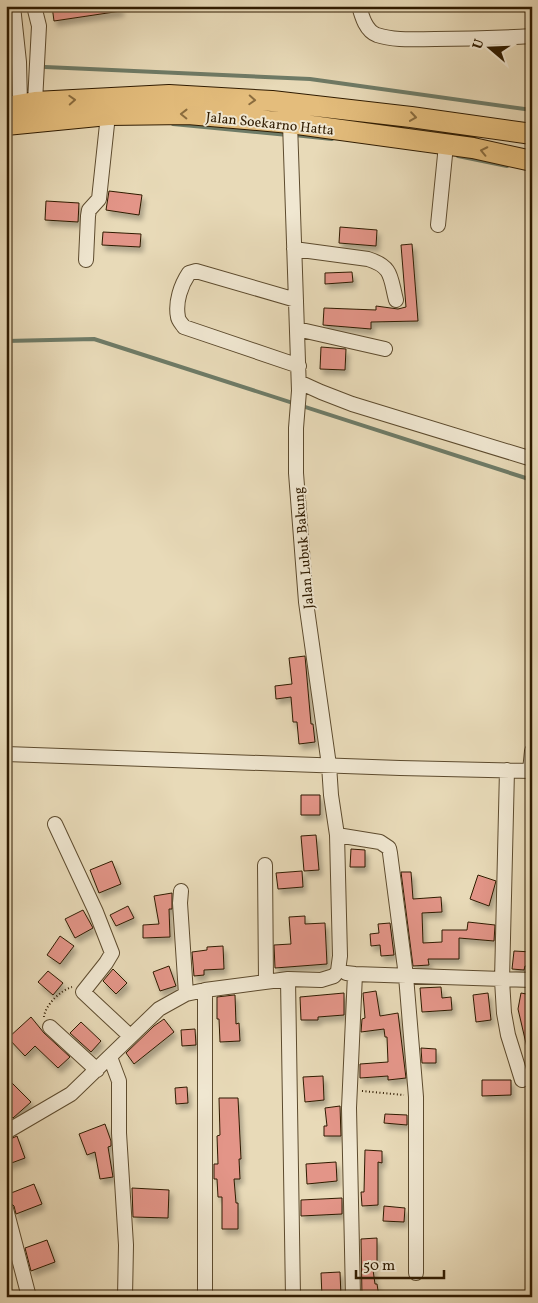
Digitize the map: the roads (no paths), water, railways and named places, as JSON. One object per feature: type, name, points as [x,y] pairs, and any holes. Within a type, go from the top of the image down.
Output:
[{"type":"highway","name":"Jalan Soekarno Hatta","points":[[20,104],[169,95],[272,101],[411,117],[532,134]]},
{"type":"highway","name":"Jalan Soekarno Hatta","points":[[6,125],[108,115],[188,114],[290,131],[473,148],[532,161]]},
{"type":"street","points":[[12,6],[19,62],[20,104]]},
{"type":"street","points":[[20,104],[39,26],[34,6]]},
{"type":"street","points":[[359,6],[368,29],[376,34],[409,39],[491,39],[532,36]]},
{"type":"street","points":[[86,260],[88,216],[89,210],[99,199],[108,115]]},
{"type":"street","name":"Jalan Lubuk Bakung","points":[[290,131],[299,366],[296,473],[306,602],[337,836],[340,956],[338,971]]},
{"type":"street","points":[[438,225],[446,146]]},
{"type":"street","points":[[294,249],[368,259],[377,262],[388,270],[396,300]]},
{"type":"street","points":[[296,300],[196,271],[188,273],[183,282],[179,299],[178,318],[184,327],[299,366]]},
{"type":"street","points":[[297,328],[384,349]]},
{"type":"street","points":[[299,387],[532,459]]},
{"type":"street","points":[[6,754],[507,772],[531,771],[532,751]]},
{"type":"street","points":[[507,772],[502,980],[504,1013],[508,1035],[522,1080]]},
{"type":"street","points":[[55,824],[96,912],[112,953],[83,992],[130,1036]]},
{"type":"street","points":[[337,836],[380,842],[389,848],[406,976],[416,1096],[416,1274]]},
{"type":"street","points":[[265,866],[266,982]]},
{"type":"street","points":[[181,891],[180,903],[186,994]]},
{"type":"street","points":[[6,1132],[71,1094],[159,1009],[186,994],[288,979],[321,980],[334,976],[338,971],[355,974],[532,980]]},
{"type":"street","points":[[353,1297],[350,1090],[355,974]]},
{"type":"street","points":[[288,979],[293,1297]]},
{"type":"street","points":[[205,990],[205,1297]]},
{"type":"street","points":[[50,1027],[98,1070]]},
{"type":"street","points":[[110,1057],[119,1081],[119,1134],[126,1244],[125,1297]]},
{"type":"street","points":[[6,1208],[29,1297]]},
{"type":"waterway","points":[[45,67],[310,79],[532,110]]},
{"type":"waterway","points":[[173,124],[288,135]]},
{"type":"waterway","points":[[294,135],[332,139]]},
{"type":"waterway","points":[[458,156],[507,166]]},
{"type":"waterway","points":[[6,341],[94,339],[532,480]]}]
